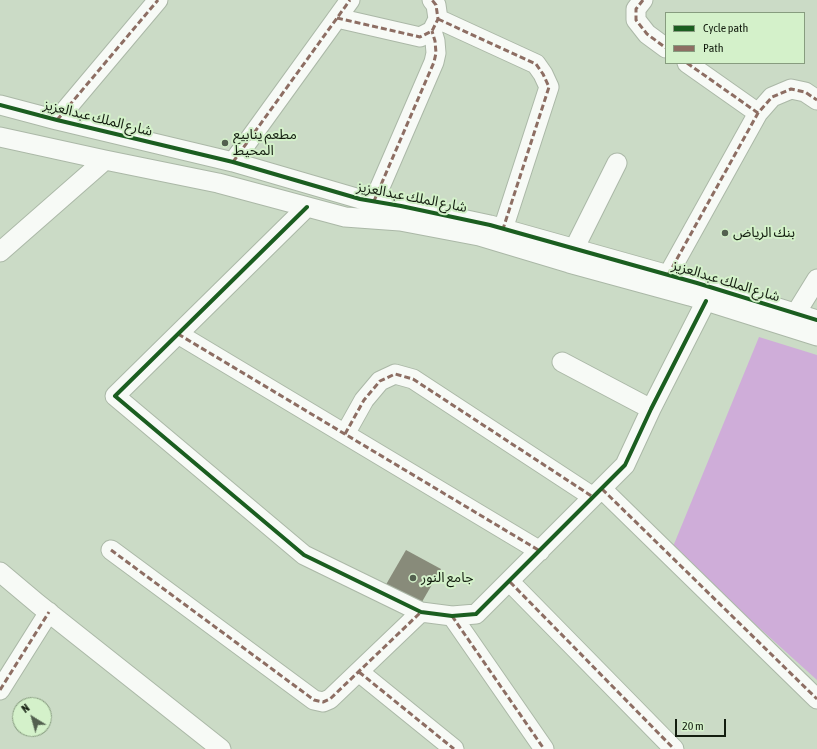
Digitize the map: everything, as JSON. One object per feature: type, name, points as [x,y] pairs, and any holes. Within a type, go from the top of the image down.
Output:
[{"type":"street","points":[[57,120],[158,0]]},
{"type":"street","points":[[233,162],[350,0]]},
{"type":"street","points":[[374,201],[434,62],[436,53],[436,5],[432,0]]},
{"type":"street","points":[[643,0],[636,9],[636,20],[647,34],[665,47]]},
{"type":"street","points":[[337,18],[420,38],[435,25]]},
{"type":"street","points":[[435,25],[536,64],[549,87],[503,228]]},
{"type":"street","points":[[689,64],[758,112]]},
{"type":"street","points":[[668,275],[758,112],[772,97],[791,89],[805,92],[817,100]]},
{"type":"street","name":"شارع الملك عبدالعزيز","points":[[0,105],[233,162],[360,199],[401,206],[503,228],[668,275],[817,320]]},
{"type":"street","name":"شارع الملك عبدالعزيز","points":[[0,137],[218,183],[345,217],[400,221],[479,236],[706,301],[817,336]]},
{"type":"street","points":[[0,252],[105,160]]},
{"type":"street","points":[[574,249],[617,163]]},
{"type":"street","points":[[307,207],[115,396],[304,555],[421,612],[452,616],[476,614],[510,582],[625,465],[651,409],[706,301]]},
{"type":"street","points":[[796,313],[817,279]]},
{"type":"street","points":[[178,334],[540,551]]},
{"type":"street","points":[[562,362],[651,409]]},
{"type":"street","points":[[345,434],[364,400],[380,381],[396,374],[413,379],[597,493],[817,699]]},
{"type":"street","points":[[111,550],[314,700],[323,702],[330,699],[421,612]]},
{"type":"street","points":[[0,572],[221,749]]},
{"type":"street","points":[[510,582],[674,749]]},
{"type":"street","points":[[0,690],[49,612]]},
{"type":"street","points":[[452,616],[544,749]]},
{"type":"street","points":[[359,672],[454,749]]},
{"type":"shaded area","points":[[759,337],[817,355],[817,680],[672,549]]},
{"type":"building","name":"جامع النور","points":[[406,550],[441,569],[419,607],[384,588]]},
{"type":"marked path","points":[[57,120],[158,0]]},
{"type":"marked path","points":[[233,162],[350,0]]},
{"type":"marked path","points":[[337,18],[420,37],[432,31],[438,19],[436,5],[432,0]]},
{"type":"marked path","points":[[643,0],[636,9],[636,20],[647,34],[665,47]]},
{"type":"marked path","points":[[438,19],[536,64],[549,87],[503,229]]},
{"type":"marked path","points":[[374,201],[434,62],[436,53],[432,31]]},
{"type":"marked path","points":[[688,64],[758,113]]},
{"type":"marked path","points":[[668,275],[758,113],[772,97],[791,89],[805,92],[817,100]]},
{"type":"marked path","points":[[178,334],[540,551]]},
{"type":"marked path","points":[[345,434],[364,400],[380,381],[395,374],[413,379],[593,497]]},
{"type":"marked path","points":[[602,489],[817,699]]},
{"type":"marked path","points":[[111,550],[314,700],[323,702],[330,699],[421,612]]},
{"type":"marked path","points":[[510,582],[674,749]]},
{"type":"marked path","points":[[0,690],[49,612]]},
{"type":"marked path","points":[[452,616],[544,749]]},
{"type":"marked path","points":[[359,672],[454,749]]},
{"type":"cycle path","points":[[0,105],[233,162],[360,199],[490,225],[697,283],[817,320]]},
{"type":"cycle path","points":[[307,207],[115,396],[304,555],[421,612],[452,616],[476,614],[625,465],[651,409],[706,301]]},
{"type":"place","name":"مطعم ينابيع المحيط","points":[[225,143]]},
{"type":"place","name":"بنك الرياض","points":[[725,233]]},
{"type":"place","name":"جامع النور","points":[[413,578]]}]
